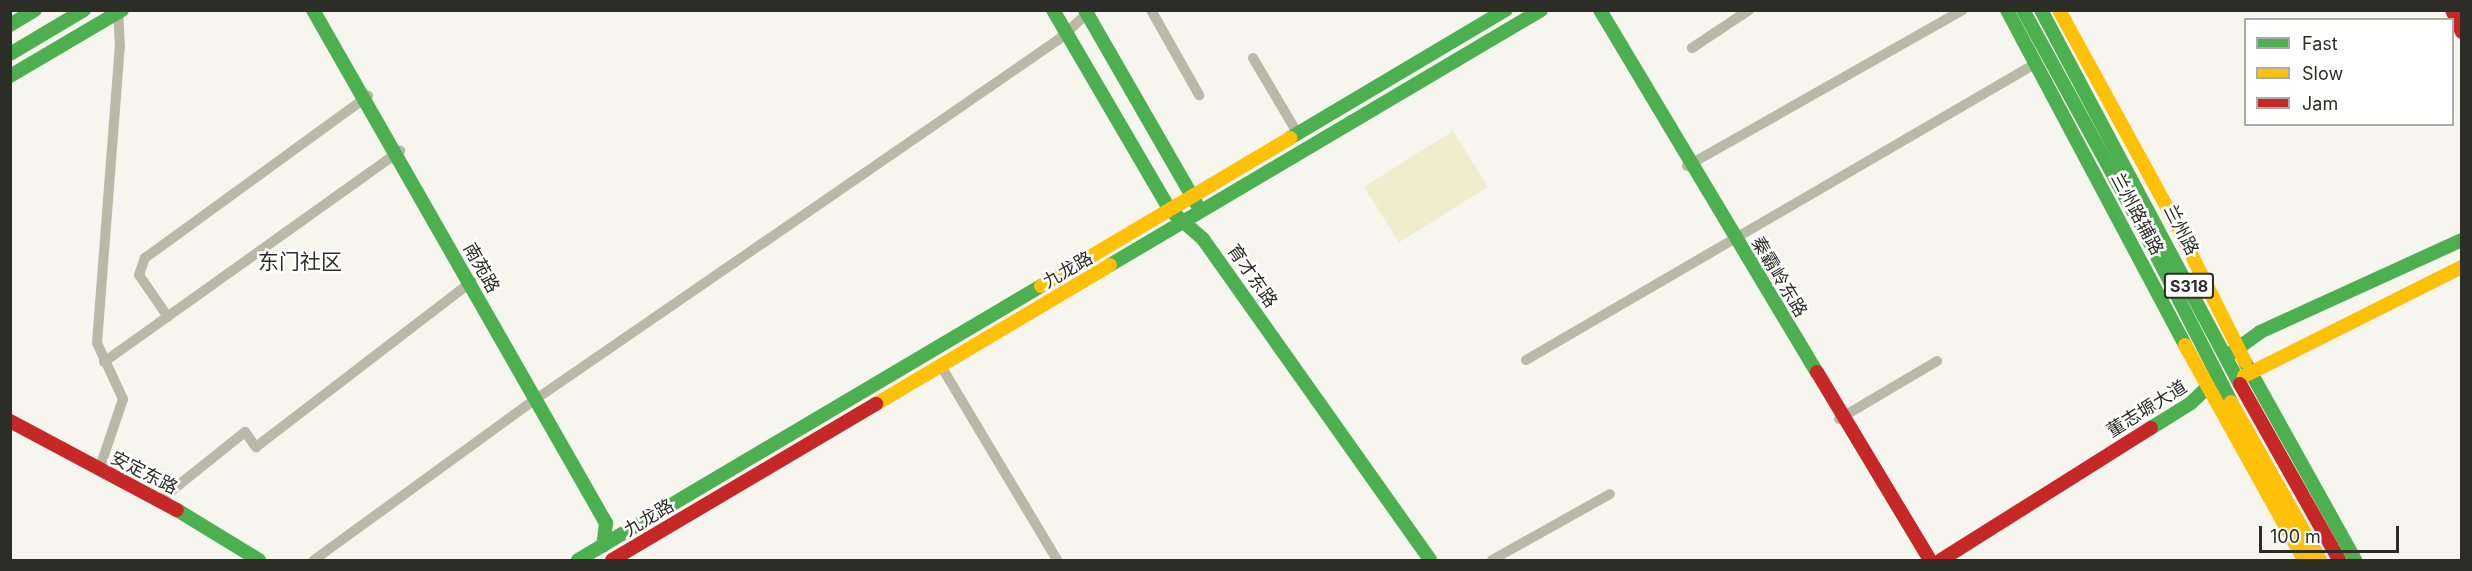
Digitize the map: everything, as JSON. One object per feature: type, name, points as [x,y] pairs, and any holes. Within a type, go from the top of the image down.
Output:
[{"type":"main road","points":[[10,25],[35,10]]},
{"type":"main road","points":[[10,54],[84,10]]},
{"type":"main road","name":"南苑路","points":[[313,10],[367,97]]},
{"type":"main road","name":"南苑路","points":[[318,10],[470,283],[609,522],[616,529],[630,530]]},
{"type":"main road","name":"育才东路","points":[[1053,10],[1170,210],[1182,223],[1203,239],[1430,561]]},
{"type":"main road","name":"九龙路","points":[[578,561],[1506,10]]},
{"type":"main road","name":"九龙路","points":[[612,561],[1541,10]]},
{"type":"main road","name":"秦霸岭东路","points":[[1596,10],[1925,561]]},
{"type":"main road","name":"秦霸岭东路","points":[[1600,10],[1689,166]]},
{"type":"main road","name":"兰州路辅路","points":[[2007,10],[2215,387],[2304,561]]},
{"type":"main road","name":"兰州路","points":[[2023,10],[2215,387],[2320,561]]},
{"type":"main road","name":"兰州路","points":[[2041,10],[2158,224],[2226,360],[2339,561]]},
{"type":"main road","name":"兰州路辅路","points":[[2059,10],[2172,216],[2236,347],[2355,561]]},
{"type":"main road","points":[[2452,10],[2462,32]]},
{"type":"main road","points":[[10,76],[120,12]]},
{"type":"main road","name":"育才东路","points":[[1088,12],[1193,196],[1208,236],[1436,561]]},
{"type":"main road","name":"董志塬大道","points":[[1949,561],[2215,387],[2226,360],[2236,347],[2270,328],[2462,240]]},
{"type":"main road","name":"董志塬大道","points":[[1941,561],[2215,387],[2237,380],[2462,267]]},
{"type":"main road","name":"南苑路","points":[[538,398],[606,523],[608,536],[603,546]]},
{"type":"main road","name":"秦霸岭东路","points":[[1841,418],[1930,561]]},
{"type":"main road","name":"安定东路","points":[[10,422],[209,526],[259,561]]},
{"type":"main road","name":"安定东路","points":[[10,432],[204,533],[246,561]]},
{"type":"main road","points":[[635,561],[639,545]]},
{"type":"street","points":[[1151,10],[1199,95]]},
{"type":"street","points":[[1692,48],[1749,10]]},
{"type":"street","points":[[1689,166],[1963,10]]},
{"type":"street","points":[[99,470],[123,399],[97,343],[120,47],[120,12]]},
{"type":"street","points":[[314,561],[538,398],[1066,32],[1088,12]]},
{"type":"street","points":[[1253,58],[1298,134]]},
{"type":"street","points":[[1526,360],[2035,64]]},
{"type":"street","points":[[168,316],[139,275],[145,258],[367,97]]},
{"type":"street","points":[[104,362],[398,152]]},
{"type":"street","points":[[160,500],[245,432],[256,447],[470,283]]},
{"type":"street","points":[[1841,418],[1937,361]]},
{"type":"street","points":[[941,366],[1057,561]]},
{"type":"street","points":[[1492,561],[1610,494]]},
{"type":"shaded area","points":[[1453,131],[1488,187],[1399,243],[1364,187]]},
{"type":"traffic: fast","points":[[10,25],[35,10]]},
{"type":"traffic: fast","points":[[10,54],[84,10]]},
{"type":"traffic: fast","points":[[10,76],[122,10]]},
{"type":"traffic: fast","points":[[313,10],[606,523],[603,546]]},
{"type":"traffic: fast","points":[[1053,10],[1170,210],[1203,239],[1430,560]]},
{"type":"traffic: fast","points":[[1085,10],[1196,203]]},
{"type":"traffic: fast","points":[[1290,138],[1506,10]]},
{"type":"traffic: fast","points":[[1110,265],[1541,10]]},
{"type":"traffic: fast","points":[[1600,10],[1817,372]]},
{"type":"traffic: fast","points":[[2007,10],[2185,345]]},
{"type":"traffic: fast","points":[[2023,10],[2143,229],[2231,402]]},
{"type":"traffic: fast","points":[[2041,10],[2240,384]]},
{"type":"traffic: fast","points":[[2230,354],[2260,332],[2462,240]]},
{"type":"traffic: fast","points":[[578,560],[1041,286]]},
{"type":"traffic: fast","points":[[2245,362],[2355,560]]},
{"type":"traffic: fast","points":[[2151,428],[2191,403],[2212,383]]},
{"type":"traffic: fast","points":[[177,510],[259,560]]},
{"type":"traffic: slow","points":[[2059,10],[2172,216],[2245,362]]},
{"type":"traffic: slow","points":[[1041,286],[1290,138]]},
{"type":"traffic: slow","points":[[876,404],[1110,265]]},
{"type":"traffic: slow","points":[[2244,376],[2462,267]]},
{"type":"traffic: slow","points":[[2185,345],[2304,560]]},
{"type":"traffic: slow","points":[[2231,402],[2320,560]]},
{"type":"traffic: jam","points":[[2452,10],[2462,32]]},
{"type":"traffic: jam","points":[[1817,372],[1930,560]]},
{"type":"traffic: jam","points":[[2240,384],[2339,560]]},
{"type":"traffic: jam","points":[[612,560],[876,404]]},
{"type":"traffic: jam","points":[[10,421],[177,510]]},
{"type":"traffic: jam","points":[[1941,560],[2151,428]]},
{"type":"district","name":"东门社区","points":[[300,262]]}]
